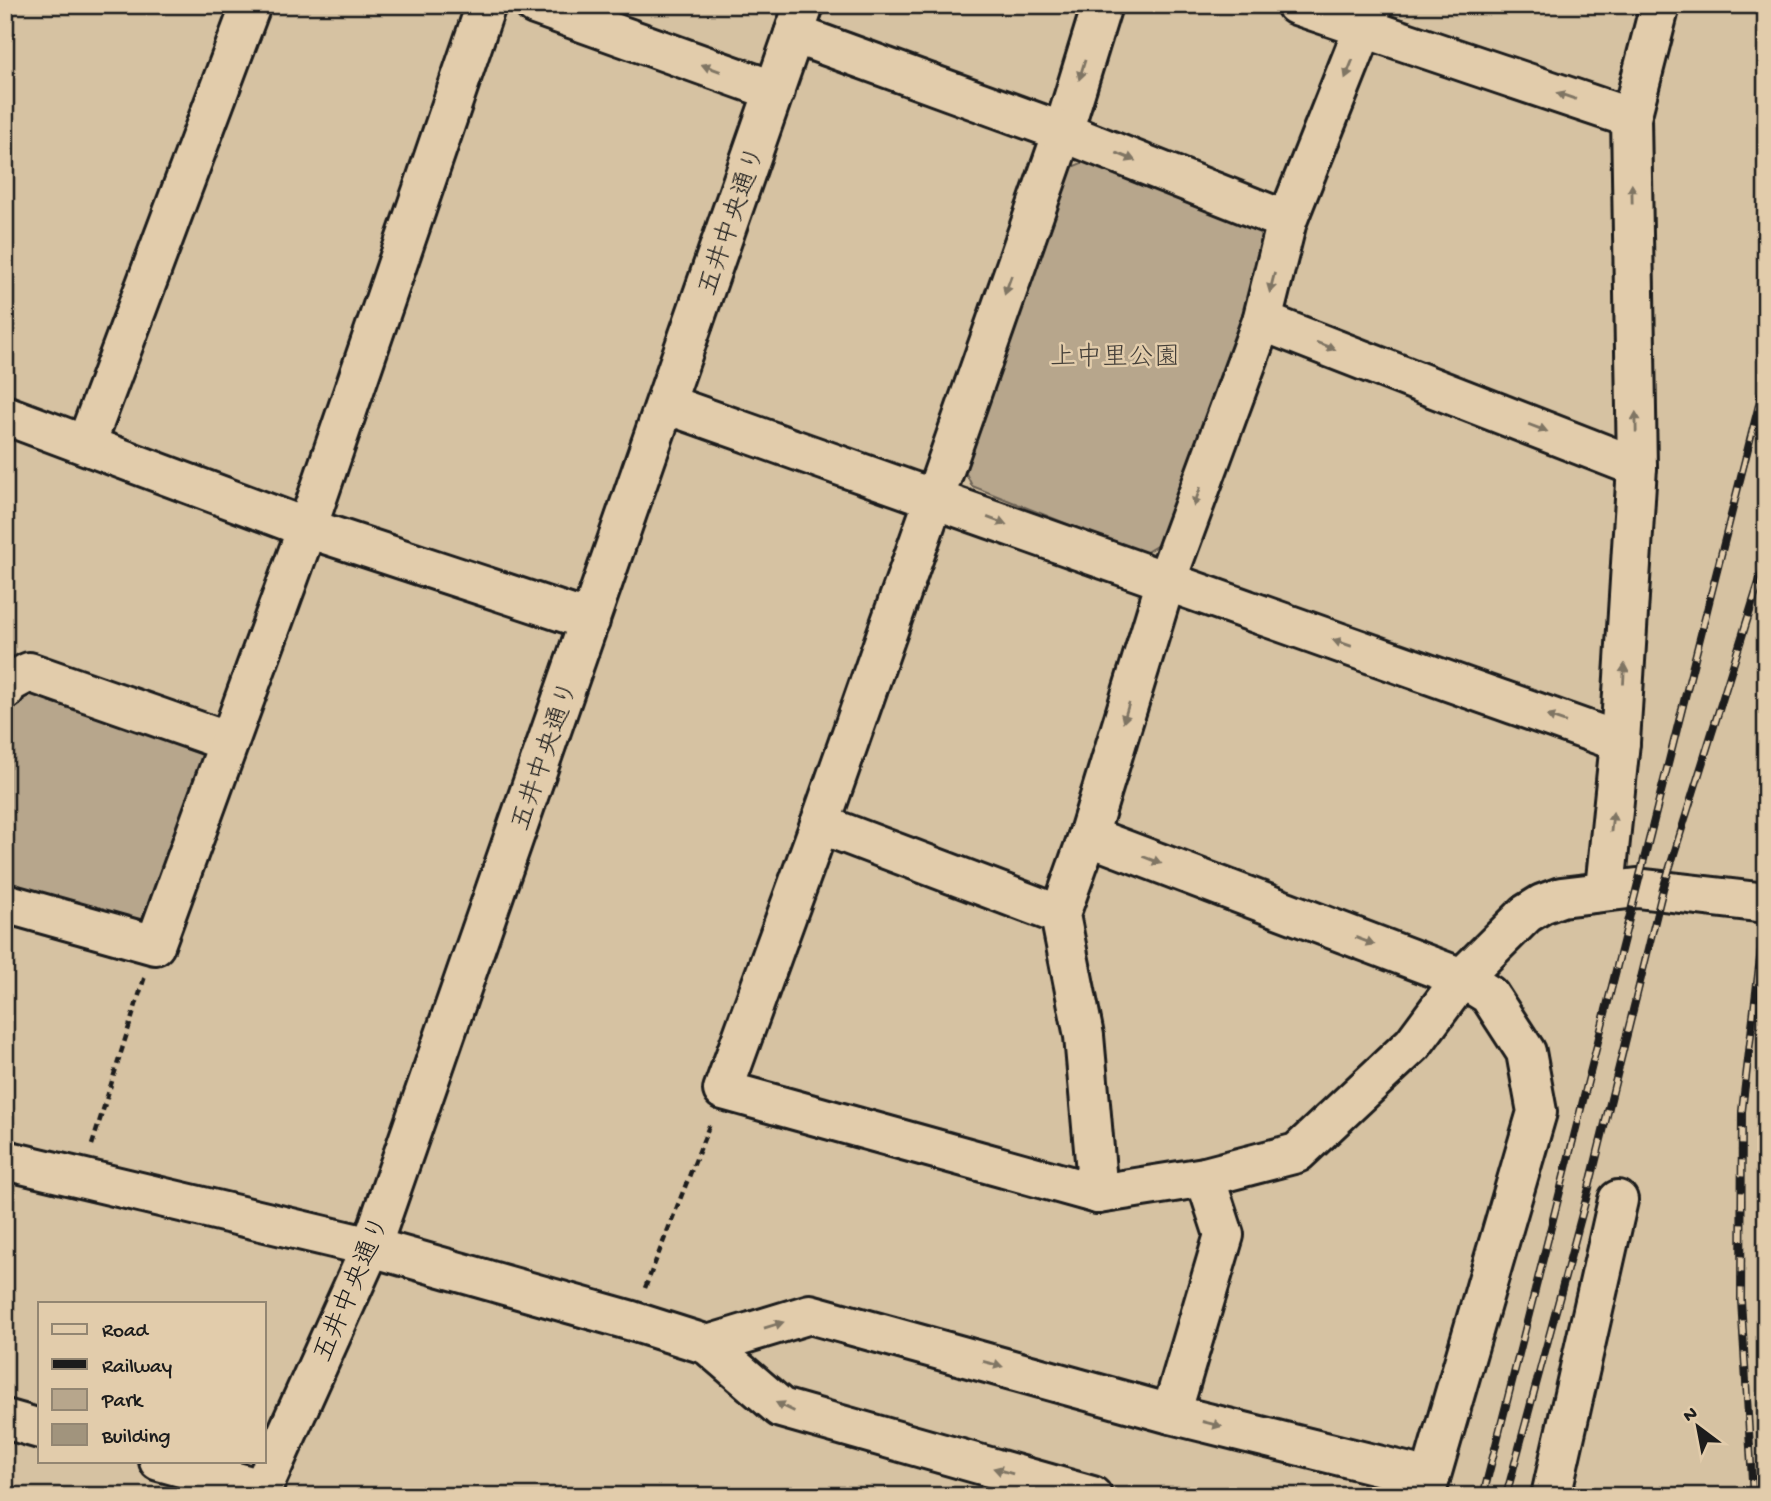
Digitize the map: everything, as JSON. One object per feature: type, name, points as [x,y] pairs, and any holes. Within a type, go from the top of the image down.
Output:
[{"type":"street","points":[[86,444],[251,5]]},
{"type":"street","points":[[5,903],[155,945],[307,528],[486,5]]},
{"type":"street","points":[[535,5],[775,91]]},
{"type":"street","points":[[1102,5],[1063,132],[932,498],[820,824],[723,1090],[1098,1194],[1206,1177],[1297,1153],[1413,1044],[1462,978],[1527,914],[1542,904],[1561,897],[1605,890],[1663,889],[1766,903]]},
{"type":"street","points":[[1296,5],[1369,17],[1631,118]]},
{"type":"street","points":[[1605,890],[1620,742],[1637,467],[1631,118],[1660,5]]},
{"type":"street","points":[[1098,1194],[1084,1036],[1060,915],[1088,836],[1166,581],[1262,321],[1287,221],[1369,17]]},
{"type":"street","points":[[799,20],[1063,132],[1287,221]]},
{"type":"street","name":"五井中央通り","points":[[261,1492],[371,1247],[799,20]]},
{"type":"street","points":[[1262,321],[1637,467]]},
{"type":"street","points":[[666,404],[1620,742]]},
{"type":"street","points":[[5,415],[307,528],[590,621]]},
{"type":"street","points":[[5,690],[7,684],[29,672],[229,742]]},
{"type":"street","points":[[820,824],[1060,915]]},
{"type":"street","points":[[708,1345],[810,1314],[1427,1487],[1537,1112],[1526,1052],[1489,995],[1462,978],[1088,836]]},
{"type":"street","points":[[5,1160],[81,1181],[371,1247],[632,1321],[708,1345],[781,1408],[1092,1496]]},
{"type":"street","points":[[1171,1414],[1224,1235],[1206,1177]]},
{"type":"street","points":[[1551,1496],[1619,1200]]},
{"type":"street","points":[[5,1419],[38,1428]]},
{"type":"street","points":[[162,1462],[261,1492]]},
{"type":"path","points":[[81,1181],[155,945]]},
{"type":"path","points":[[632,1321],[723,1090]]},
{"type":"green space","name":"上中里公園","points":[[1084,162],[1257,227],[1268,245],[1168,539],[1143,554],[972,486],[962,465],[1062,171]]},
{"type":"green space","points":[[37,689],[203,749],[208,763],[150,916],[134,922],[5,887],[5,724],[14,702]]},
{"type":"building","points":[[1766,409],[1766,434],[1760,432]]},
{"type":"railway","points":[[1483,1496],[1766,377]]},
{"type":"railway","points":[[1506,1496],[1589,1188],[1663,889],[1766,560]]},
{"type":"railway","points":[[1753,1496],[1741,1300],[1742,1111],[1766,907]]}]
